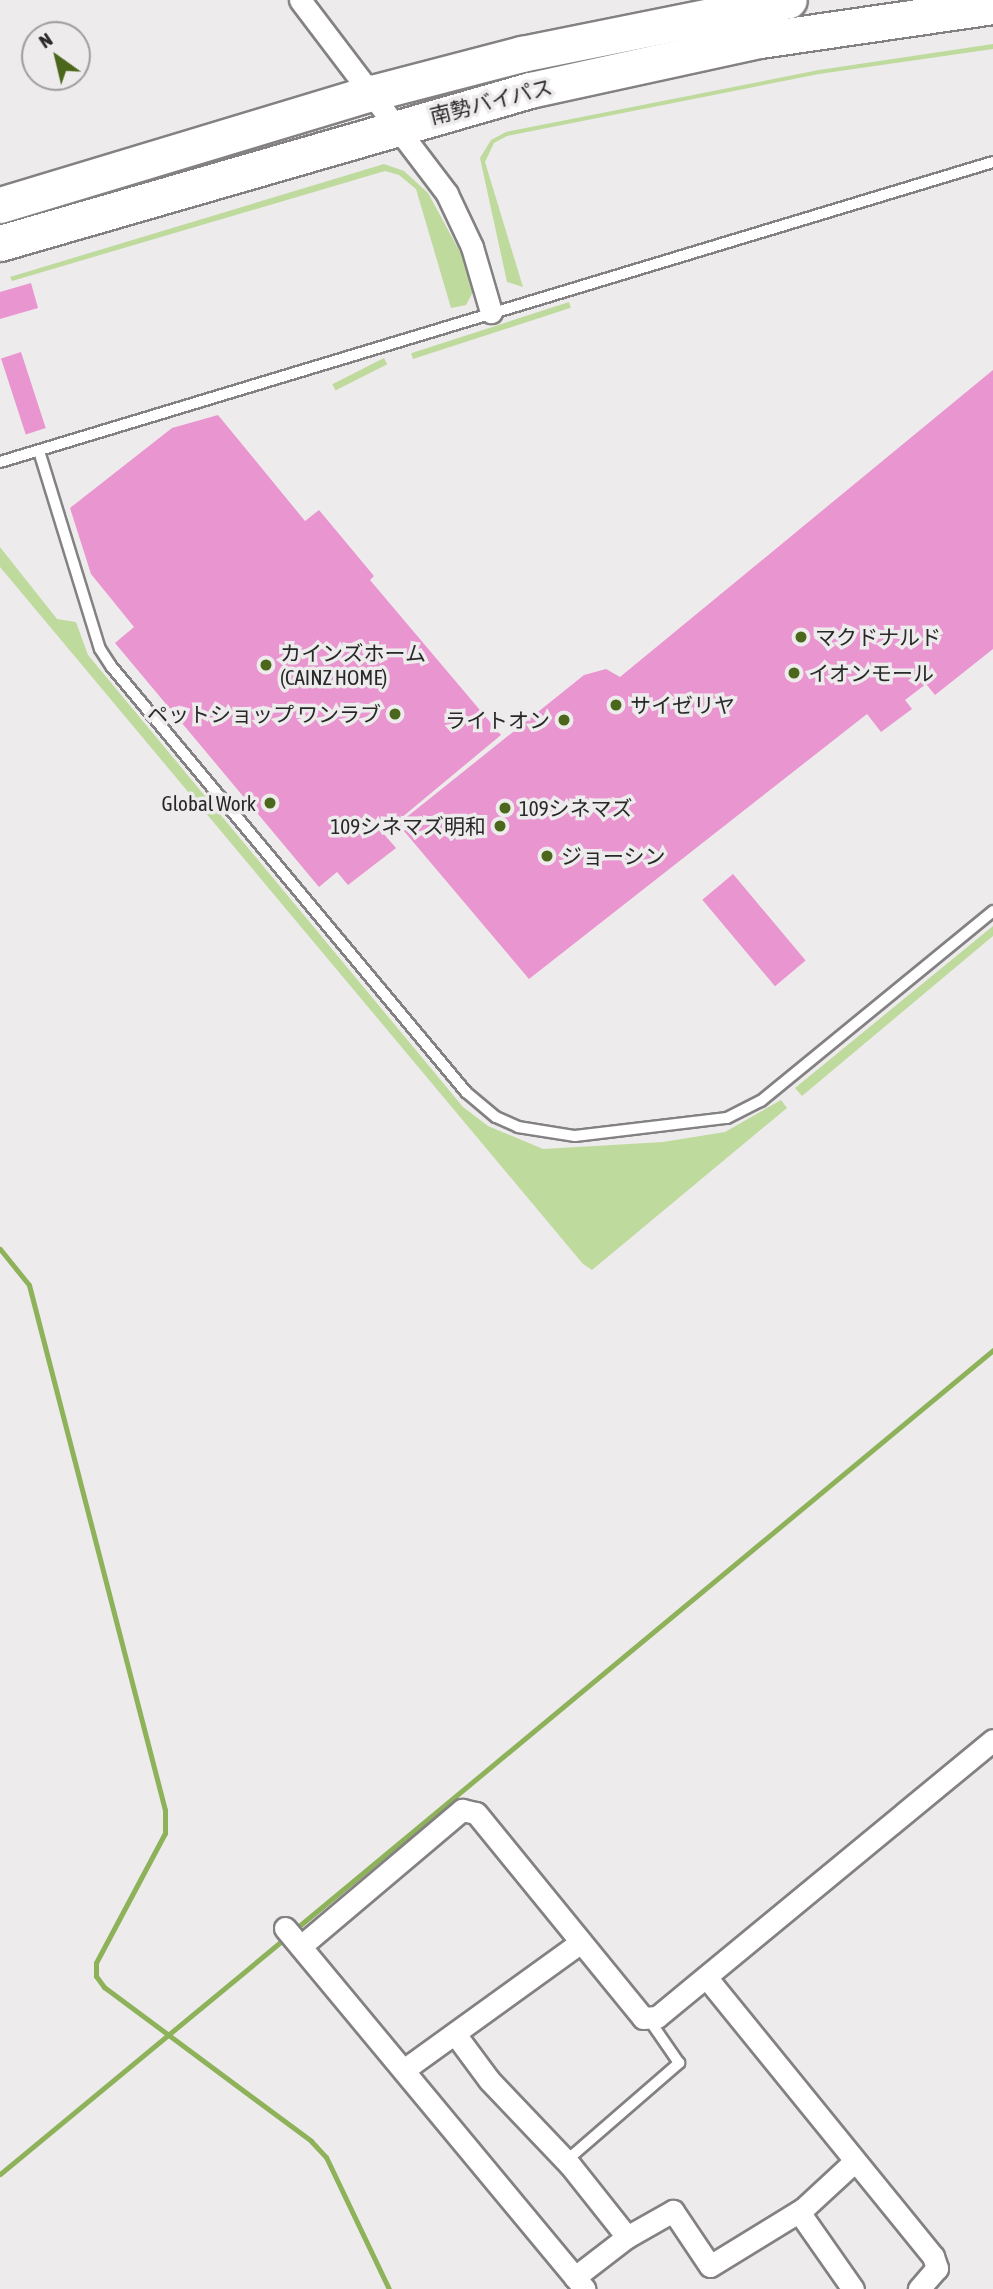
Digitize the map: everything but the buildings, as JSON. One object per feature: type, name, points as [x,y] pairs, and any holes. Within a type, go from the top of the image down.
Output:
[{"type":"highway","name":"南勢バイパス","points":[[0,205],[372,93],[522,54],[789,0]]},
{"type":"highway","name":"南勢バイパス","points":[[0,243],[397,125],[543,87],[761,40],[993,6]]},
{"type":"street","points":[[300,0],[397,125],[456,209],[491,312]]},
{"type":"street","points":[[854,2162],[799,2212],[710,2266],[673,2211],[627,2237],[580,2283],[405,2069],[293,1938],[462,1810],[475,1813],[643,2018],[657,2017],[993,1740]]},
{"type":"street","points":[[405,2069],[581,1942]]},
{"type":"street","points":[[705,1977],[933,2256],[937,2268],[919,2289]]},
{"type":"street","points":[[455,2034],[489,2080],[566,2161],[627,2237]]},
{"type":"street","points":[[799,2212],[853,2289]]},
{"type":"lane","points":[[0,462],[993,162]]},
{"type":"lane","points":[[39,451],[97,640],[111,666],[466,1092],[496,1117],[519,1128],[575,1136],[727,1118],[761,1101],[993,911]]},
{"type":"lane","points":[[566,2161],[679,2063],[648,2018]]},
{"type":"green space","points":[[993,44],[993,49],[819,74],[507,136],[494,143],[485,162],[523,287],[507,282],[480,158],[491,140],[506,132],[819,70]]},
{"type":"green space","points":[[384,164],[404,171],[428,193],[466,263],[473,292],[466,305],[451,308],[416,189],[399,175],[385,171],[12,281],[10,277]]},
{"type":"green space","points":[[569,302],[571,308],[413,359],[411,353]]},
{"type":"green space","points":[[384,358],[387,364],[335,391],[332,384]]},
{"type":"green space","points":[[0,547],[57,619],[76,622],[88,655],[463,1107],[488,1126],[543,1149],[663,1142],[725,1132],[781,1100],[787,1108],[592,1270],[583,1264],[0,567]]},
{"type":"green space","points":[[993,926],[993,936],[802,1096],[795,1088]]},
{"type":"waterway","points":[[0,1249],[29,1285],[165,1810],[165,1833],[96,1963],[96,1976],[104,1987],[311,2141],[326,2157],[389,2289]]},
{"type":"waterway","points":[[293,1931],[993,1350]]},
{"type":"waterway","points":[[0,2174],[286,1937]]},
{"type":"place","name":"マクドナルド","points":[[801,637]]},
{"type":"place","name":"カインズホーム (CAINZ HOME)","points":[[266,665]]},
{"type":"place","name":"イオンモール","points":[[794,673]]},
{"type":"place","name":"サイゼリヤ","points":[[616,705]]},
{"type":"place","name":"ペットショップ ワンラブ","points":[[395,714]]},
{"type":"place","name":"ライトオン","points":[[564,720]]},
{"type":"place","name":"Global Work","points":[[270,803]]},
{"type":"place","name":"109シネマズ","points":[[505,808]]},
{"type":"place","name":"109シネマズ明和","points":[[500,826]]},
{"type":"place","name":"ジョーシン","points":[[547,856]]}]
